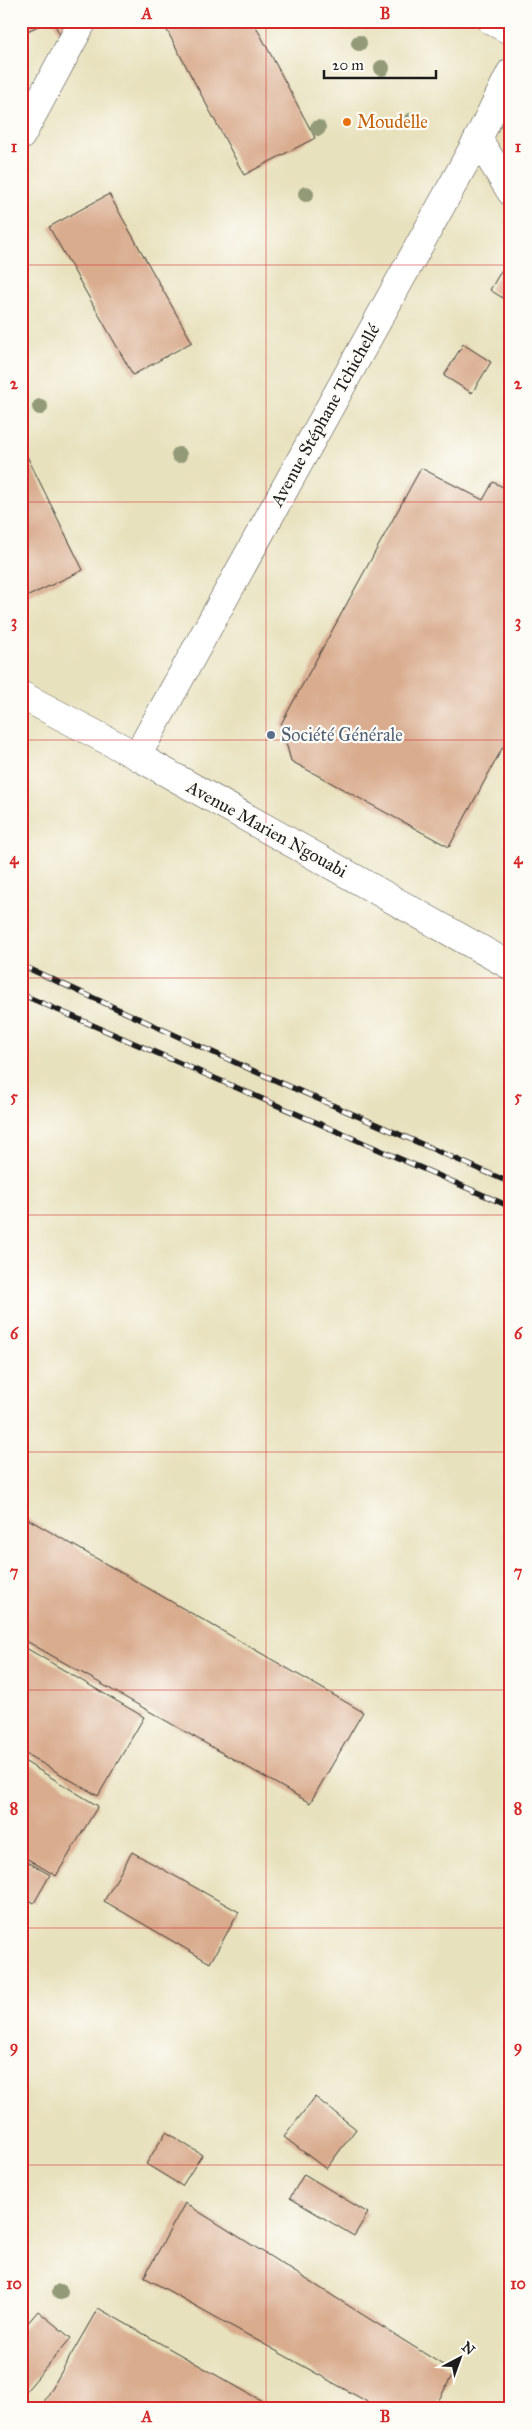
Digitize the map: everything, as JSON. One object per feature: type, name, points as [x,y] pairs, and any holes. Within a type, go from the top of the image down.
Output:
[{"type":"main road","points":[[21,136],[83,21]]},
{"type":"main road","points":[[492,21],[511,31]]},
{"type":"main road","name":"Avenue Stéphane Tchichellé","points":[[137,756],[478,139],[511,72]]},
{"type":"main road","points":[[478,139],[511,192]]},
{"type":"main road","name":"Avenue Marien Ngouabi","points":[[21,695],[137,756],[511,966]]},
{"type":"building","points":[[21,21],[38,21],[40,25],[21,34]]},
{"type":"building","points":[[53,21],[77,21],[64,43]]},
{"type":"building","points":[[166,21],[253,21],[315,138],[244,175],[163,23]]},
{"type":"building","points":[[109,194],[192,342],[133,375],[49,227]]},
{"type":"building","points":[[511,254],[511,303],[490,290]]},
{"type":"building","points":[[463,344],[491,362],[472,393],[444,376]]},
{"type":"building","points":[[21,444],[83,570],[22,599],[21,598]]},
{"type":"building","points":[[421,468],[483,500],[493,482],[511,491],[511,732],[449,847],[291,761],[281,724]]},
{"type":"building","points":[[21,1515],[363,1712],[310,1803],[21,1638]]},
{"type":"building","points":[[21,1645],[144,1717],[98,1796],[21,1751]]},
{"type":"building","points":[[21,1759],[98,1806],[56,1876],[21,1855]]},
{"type":"building","points":[[132,1852],[239,1912],[210,1963],[104,1901]]},
{"type":"building","points":[[21,1858],[50,1875],[34,1903],[21,1895]]},
{"type":"building","points":[[315,2097],[356,2129],[326,2169],[284,2137]]},
{"type":"building","points":[[166,2132],[202,2155],[182,2186],[146,2164]]},
{"type":"building","points":[[304,2174],[368,2213],[354,2236],[290,2198]]},
{"type":"building","points":[[185,2203],[454,2372],[434,2409],[380,2409],[144,2277]]},
{"type":"building","points":[[98,2308],[276,2409],[40,2409]]},
{"type":"building","points":[[38,2311],[71,2338],[21,2397],[21,2331]]},
{"type":"railway","points":[[21,965],[254,1071],[511,1183]]},
{"type":"railway","points":[[21,994],[511,1207]]},
{"type":"place","name":"Moudelle","points":[[347,122]]},
{"type":"place","name":"Société Générale","points":[[271,735]]}]
